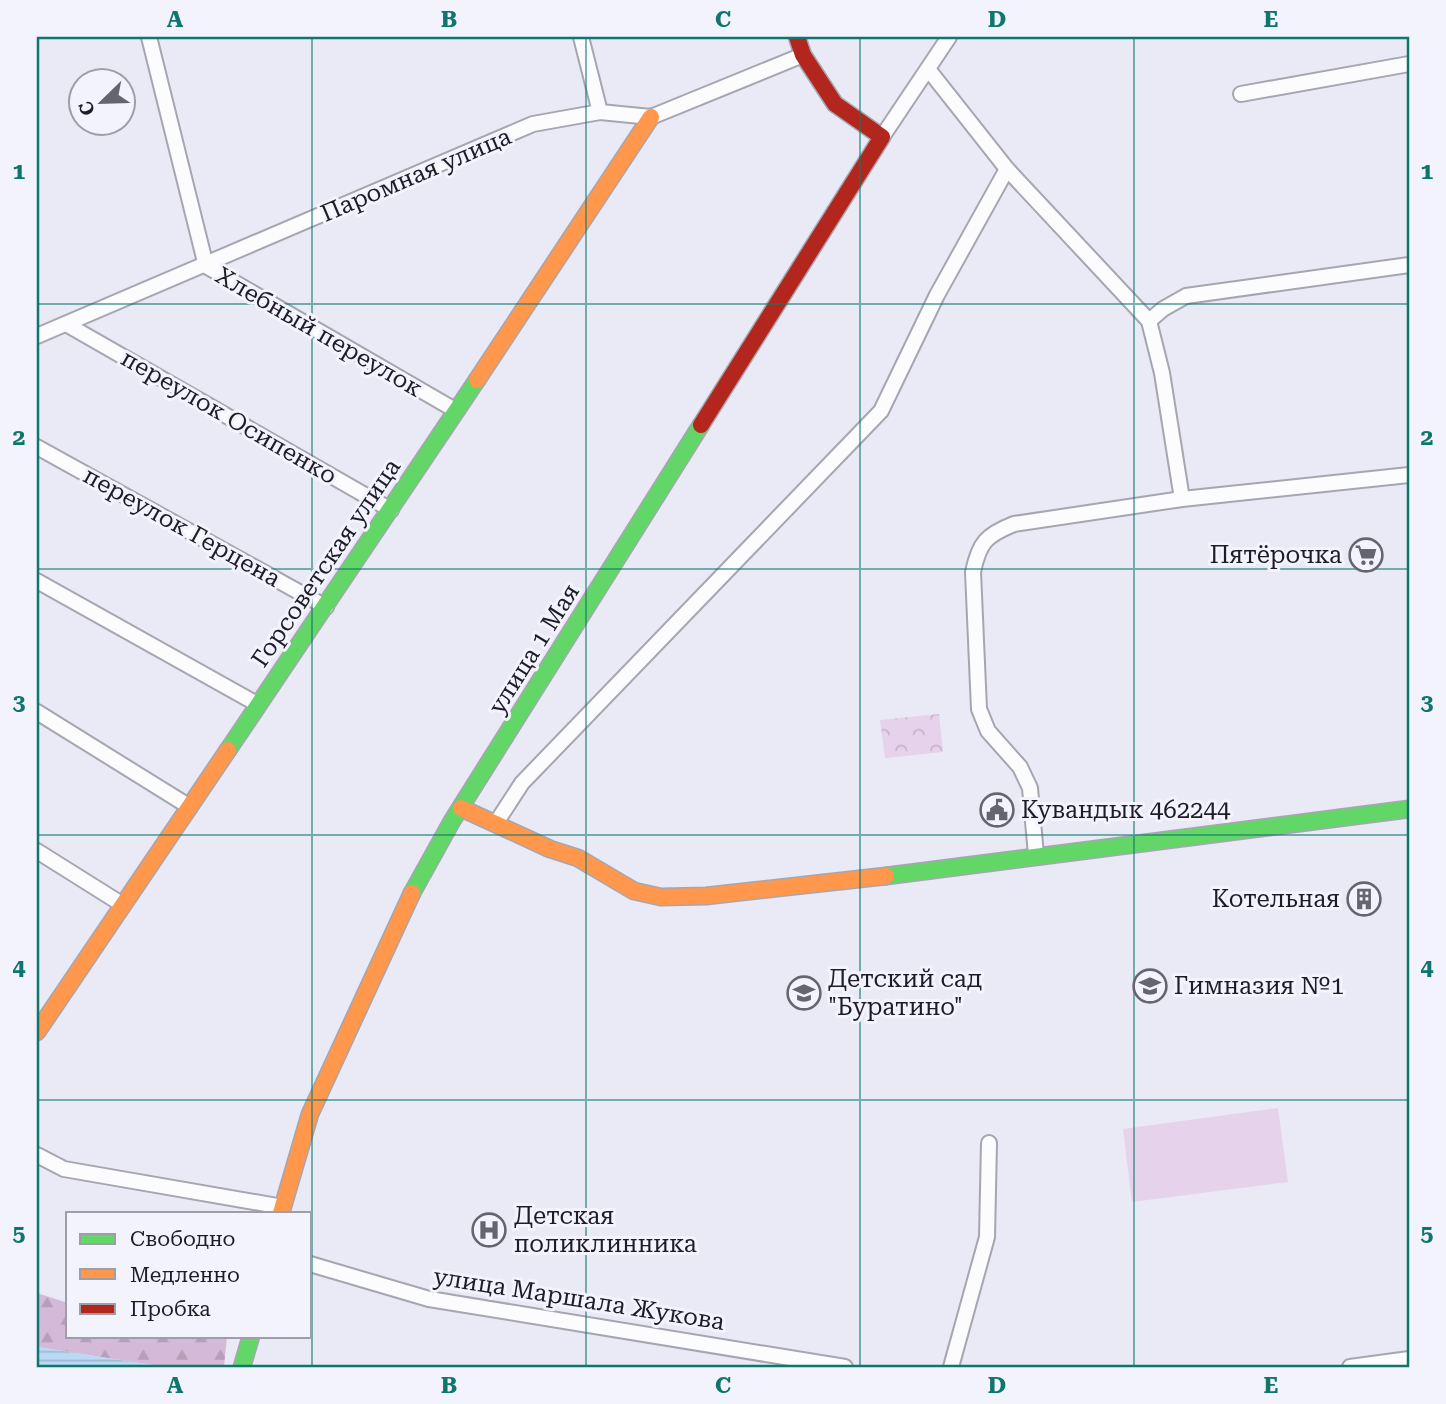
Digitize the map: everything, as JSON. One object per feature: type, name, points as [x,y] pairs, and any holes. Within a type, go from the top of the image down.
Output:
[{"type":"street","name":"Хлебный переулок","points":[[149,37],[205,266],[455,410]]},
{"type":"street","points":[[581,37],[600,113]]},
{"type":"street","points":[[797,37],[803,55],[835,104],[882,137],[948,37]]},
{"type":"street","name":"Паромная улица","points":[[37,336],[533,124],[600,113],[651,117],[803,55]]},
{"type":"street","points":[[1241,94],[1409,64]]},
{"type":"street","points":[[928,69],[1007,169],[1149,321],[1162,373],[1182,499]]},
{"type":"street","name":"Горсоветская улица","points":[[37,1032],[257,704],[327,607],[651,117]]},
{"type":"street","name":"улица 1 Мая","points":[[282,1210],[310,1114],[409,899],[460,808],[882,137]]},
{"type":"street","points":[[496,823],[522,783],[881,411],[937,295],[1007,169]]},
{"type":"street","points":[[1149,321],[1163,309],[1186,296],[1409,265]]},
{"type":"street","name":"переулок Осипенко","points":[[66,324],[391,510]]},
{"type":"street","name":"переулок Герцена","points":[[37,447],[327,607]]},
{"type":"street","points":[[1036,855],[1030,788],[1020,767],[988,731],[979,709],[973,572],[977,552],[991,533],[1014,524],[1182,499],[1409,474]]},
{"type":"street","points":[[37,581],[257,704]]},
{"type":"street","points":[[37,712],[190,807]]},
{"type":"street","points":[[460,808],[550,849],[579,858],[634,891],[661,897],[706,896],[903,874],[1409,808]]},
{"type":"street","points":[[37,851],[123,905]]},
{"type":"street","points":[[951,1367],[987,1237],[989,1143]]},
{"type":"street","points":[[37,1155],[64,1170],[282,1210]]},
{"type":"street","name":"улица Маршала Жукова","points":[[312,1265],[429,1299],[845,1367]]},
{"type":"street","points":[[242,1367],[250,1338]]},
{"type":"street","points":[[1350,1367],[1409,1359]]},
{"type":"green space","points":[[939,714],[943,752],[885,758],[880,720]]},
{"type":"green space","points":[[1278,1108],[1288,1182],[1132,1202],[1123,1129]]},
{"type":"green space","points":[[37,1293],[66,1302],[66,1338],[227,1338],[224,1367],[165,1367],[37,1347]]},
{"type":"water","points":[[37,1347],[165,1367],[37,1367]]},
{"type":"traffic: fast","points":[[228,750],[477,380]]},
{"type":"traffic: fast","points":[[412,893],[452,821],[701,425]]},
{"type":"traffic: fast","points":[[886,876],[1409,809]]},
{"type":"traffic: fast","points":[[242,1367],[250,1338]]},
{"type":"traffic: slow","points":[[477,380],[651,117]]},
{"type":"traffic: slow","points":[[37,1032],[228,750]]},
{"type":"traffic: slow","points":[[461,808],[550,849],[578,858],[634,891],[661,897],[706,896],[886,876]]},
{"type":"traffic: slow","points":[[281,1212],[310,1114],[412,893]]},
{"type":"traffic: jam","points":[[701,425],[882,137],[835,104],[803,55],[797,37]]},
{"type":"place","name":"Пятёрочка","points":[[1366,555]]},
{"type":"place","name":"Кувандык 462244","points":[[997,810]]},
{"type":"place","name":"Котельная","points":[[1364,899]]},
{"type":"place","name":"Гимназия №1","points":[[1150,986]]},
{"type":"place","name":"Детский сад \"Буратино\"","points":[[804,993]]},
{"type":"place","name":"Детская поликлинника","points":[[489,1230]]}]
